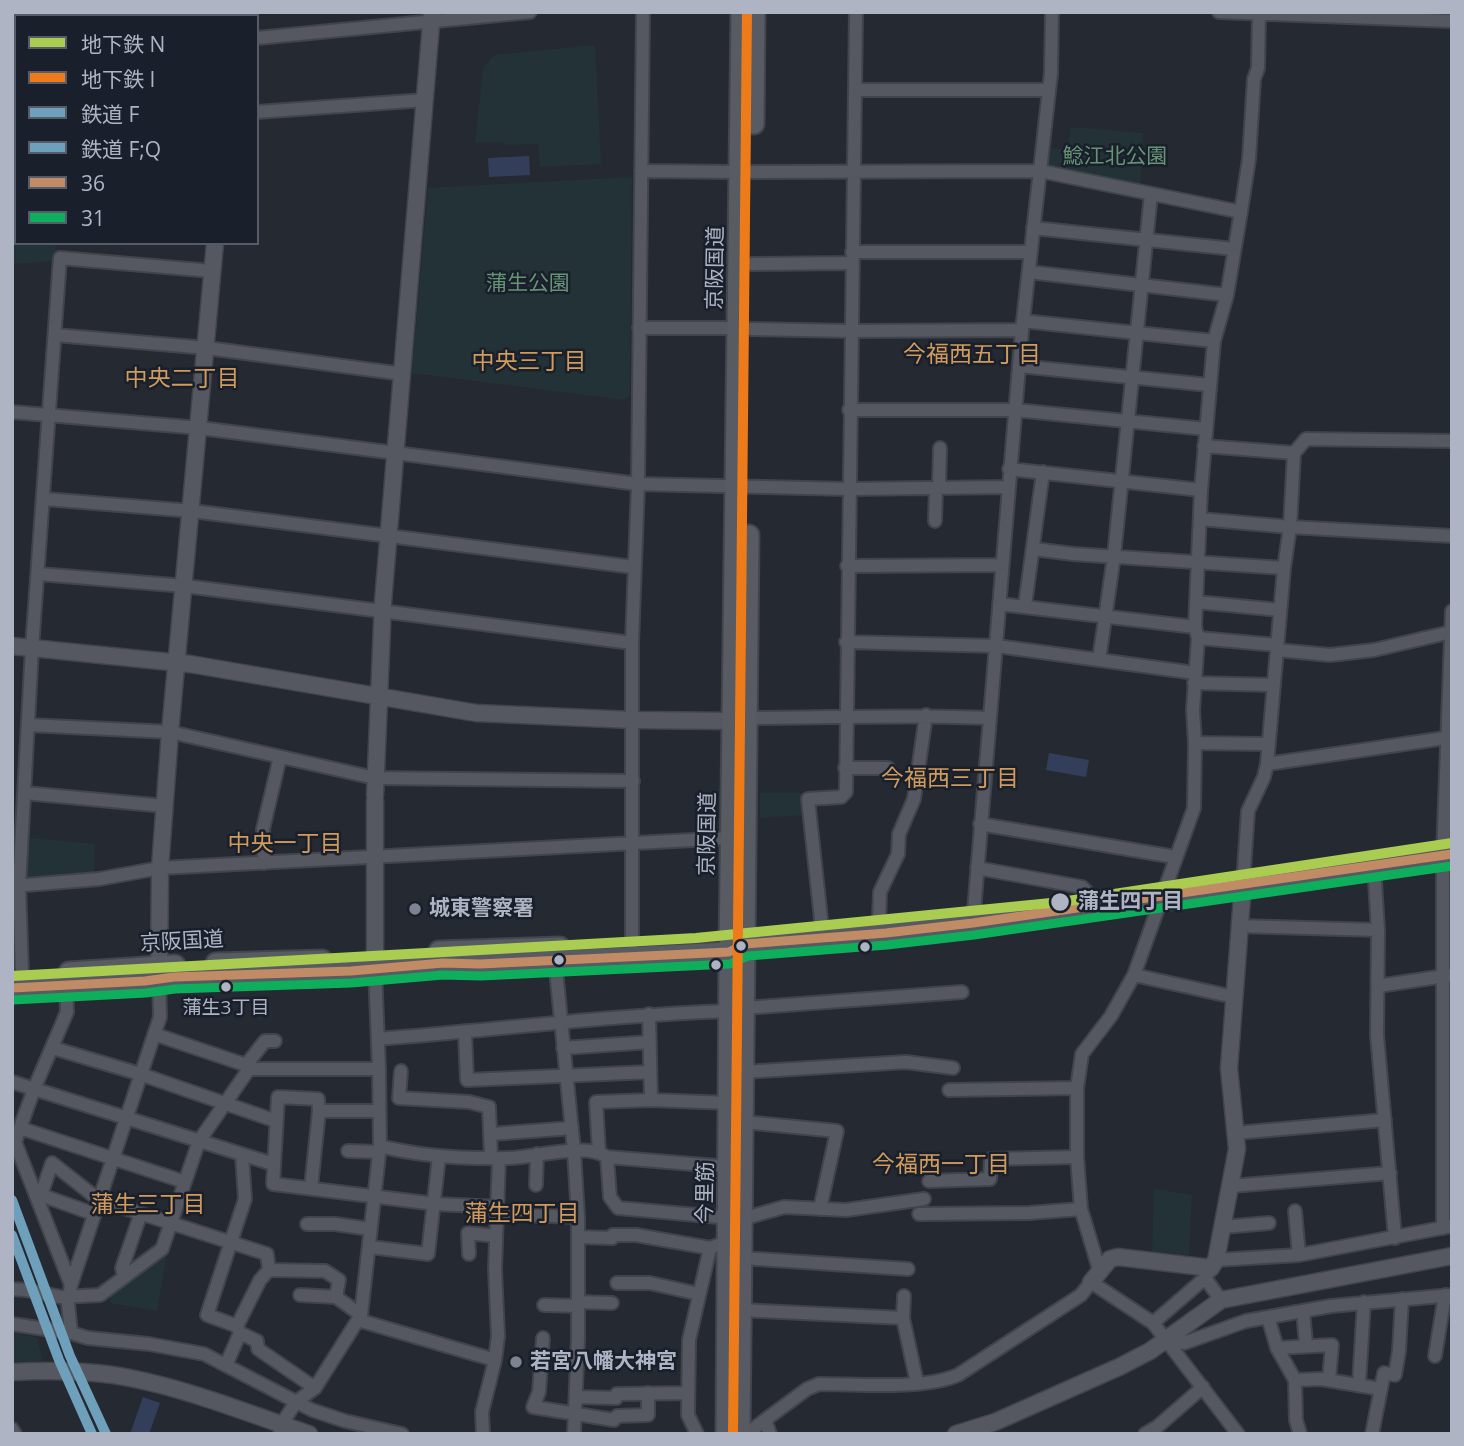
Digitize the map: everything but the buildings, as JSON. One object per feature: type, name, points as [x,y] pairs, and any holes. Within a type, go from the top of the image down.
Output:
[{"type":"highway","name":"京阪国道","points":[[741,12],[752,264],[745,329]]},
{"type":"highway","name":"京阪国道","points":[[735,945],[741,720],[747,172],[755,12]]},
{"type":"highway","name":"京阪国道","points":[[735,945],[730,838],[741,720]]},
{"type":"highway","name":"京阪国道","points":[[374,964],[391,954],[458,950],[632,944],[735,945]]},
{"type":"highway","name":"京阪国道","points":[[16,979],[374,964],[555,960],[735,945]]},
{"type":"highway","name":"京阪国道","points":[[16,979],[66,985],[159,972]]},
{"type":"main road","points":[[735,945],[973,923],[1448,855]]},
{"type":"main road","name":"今里筋","points":[[735,945],[737,1010],[744,1072],[744,1122],[735,1219],[719,1246],[735,1302]]},
{"type":"main road","name":"今里筋","points":[[737,1010],[730,1103],[729,1167],[742,1258],[735,1302],[737,1434]]},
{"type":"street","points":[[259,38],[432,17],[530,12]]},
{"type":"street","points":[[632,944],[632,643],[638,484],[643,12]]},
{"type":"street","points":[[819,938],[820,905],[808,799],[841,797],[846,792],[856,12]]},
{"type":"street","points":[[973,923],[1022,326],[1049,90],[1052,12]]},
{"type":"street","points":[[1219,12],[1452,21]]},
{"type":"street","points":[[1238,1434],[1153,1323],[1095,1276],[1081,1209],[1077,1157],[1077,1088],[1082,1054],[1111,1016],[1134,975],[1194,808],[1193,710],[1197,561],[1204,446],[1214,341],[1227,295],[1249,159],[1254,79],[1258,68],[1259,13]]},
{"type":"street","points":[[280,1429],[296,1402],[315,1388],[360,1317],[376,1197],[380,1149],[374,964],[374,857],[382,610],[432,17]]},
{"type":"street","points":[[856,90],[1049,90]]},
{"type":"street","points":[[259,112],[425,100]]},
{"type":"street","points":[[641,171],[1040,171],[1241,212]]},
{"type":"street","points":[[1099,660],[1114,556],[1151,194]]},
{"type":"street","points":[[1033,228],[1234,249]]},
{"type":"street","points":[[16,979],[16,886],[25,793],[32,648],[45,499],[61,245]]},
{"type":"street","points":[[71,1333],[68,1304],[70,1291],[160,1017],[160,868],[215,245]]},
{"type":"street","points":[[752,264],[1031,252]]},
{"type":"street","points":[[60,258],[212,271]]},
{"type":"street","points":[[1029,272],[1227,295]]},
{"type":"street","points":[[639,328],[851,331],[1022,326],[1214,341]]},
{"type":"street","points":[[55,335],[206,348],[403,374]]},
{"type":"street","points":[[1019,366],[1209,385]]},
{"type":"street","points":[[849,410],[1015,410],[1206,429]]},
{"type":"street","points":[[12,412],[200,428],[638,484],[848,489],[1008,487]]},
{"type":"street","points":[[1153,1323],[1211,1269],[1223,1227],[1237,1149],[1229,1068],[1238,926],[1248,811],[1267,764],[1290,527],[1294,453],[1306,439],[1452,441]]},
{"type":"street","points":[[1204,446],[1294,453]]},
{"type":"street","points":[[935,521],[940,448]]},
{"type":"street","points":[[1009,469],[1201,490]]},
{"type":"street","points":[[1025,606],[1043,472]]},
{"type":"street","points":[[45,499],[192,511],[634,567]]},
{"type":"street","points":[[1200,519],[1452,536]]},
{"type":"street","points":[[1034,549],[1284,568]]},
{"type":"street","points":[[847,566],[1002,565]]},
{"type":"street","points":[[39,574],[185,586],[632,643]]},
{"type":"street","points":[[1196,602],[1280,610]]},
{"type":"street","points":[[999,604],[1105,616],[1277,648],[1330,655],[1374,650],[1451,632]]},
{"type":"street","points":[[737,1434],[752,1430],[807,1389],[818,1384],[917,1383],[958,1375],[1082,1295],[1110,1259],[1118,1256],[1211,1269],[1448,1227],[1448,855],[1452,611]]},
{"type":"street","points":[[846,642],[997,646],[1099,660],[1195,678],[1273,685]]},
{"type":"street","points":[[12,646],[178,663],[475,713],[632,720],[926,715],[990,718]]},
{"type":"street","points":[[886,933],[879,922],[880,892],[898,854],[899,834],[914,799],[926,715]]},
{"type":"street","points":[[29,725],[170,732],[280,757],[375,791],[633,781]]},
{"type":"street","points":[[1267,764],[1450,737]]},
{"type":"street","points":[[1195,743],[1268,744]]},
{"type":"street","points":[[264,863],[263,829],[280,757]]},
{"type":"street","points":[[845,768],[888,768]]},
{"type":"street","points":[[25,793],[165,806]]},
{"type":"street","points":[[980,824],[1175,857]]},
{"type":"street","points":[[16,886],[99,879],[160,868],[730,838]]},
{"type":"street","points":[[1374,864],[1378,930],[1377,1035],[1395,1238]]},
{"type":"street","points":[[977,868],[1082,887],[1099,904]]},
{"type":"street","points":[[1238,926],[1378,930]]},
{"type":"street","points":[[555,960],[575,1152],[578,1217],[574,1434]]},
{"type":"street","points":[[1134,975],[1234,998]]},
{"type":"street","points":[[1378,986],[1448,976]]},
{"type":"street","points":[[66,985],[67,1012],[15,1142],[39,1196],[70,1291]]},
{"type":"street","points":[[378,1039],[649,1014],[737,1010],[962,992]]},
{"type":"street","points":[[649,1014],[651,1100]]},
{"type":"street","points":[[465,1033],[467,1102]]},
{"type":"street","points":[[154,1034],[248,1067],[379,1069]]},
{"type":"street","points":[[12,1289],[61,1297],[70,1291],[100,1295],[162,1249],[199,1141],[265,1041],[275,1041]]},
{"type":"street","points":[[563,1048],[650,1042]]},
{"type":"street","points":[[52,1048],[140,1074],[276,1121]]},
{"type":"street","points":[[744,1072],[906,1062],[953,1068]]},
{"type":"street","points":[[401,1071],[399,1098],[467,1102],[489,1107],[495,1157],[498,1336],[482,1412],[483,1434]]},
{"type":"street","points":[[467,1080],[650,1072]]},
{"type":"street","points":[[12,1082],[273,1164]]},
{"type":"street","points":[[949,1090],[1077,1088]]},
{"type":"street","points":[[311,1188],[318,1099],[278,1097],[273,1184],[497,1211],[578,1217]]},
{"type":"street","points":[[730,1103],[651,1100],[596,1102],[610,1197],[618,1208],[735,1219],[784,1207],[846,1210],[924,1199]]},
{"type":"street","points":[[319,1111],[379,1111]]},
{"type":"street","points":[[1235,1133],[1385,1120]]},
{"type":"street","points":[[744,1122],[837,1131],[820,1209]]},
{"type":"street","points":[[20,1128],[185,1182]]},
{"type":"street","points":[[491,1134],[572,1128]]},
{"type":"street","points":[[348,1152],[380,1149],[439,1156],[495,1157],[575,1152],[729,1167]]},
{"type":"street","points":[[536,1185],[537,1154]]},
{"type":"street","points":[[242,1155],[245,1199],[207,1315],[257,1340],[258,1349],[315,1388]]},
{"type":"street","points":[[370,1247],[428,1254],[439,1156]]},
{"type":"street","points":[[929,1181],[990,1180],[991,1159],[1077,1157]]},
{"type":"street","points":[[39,1196],[52,1163],[99,1200],[267,1254],[269,1270]]},
{"type":"street","points":[[1231,1186],[1390,1173]]},
{"type":"street","points":[[39,1196],[94,1214]]},
{"type":"street","points":[[919,1214],[1029,1213],[1081,1209]]},
{"type":"street","points":[[1295,1211],[1299,1255]]},
{"type":"street","points":[[124,1276],[122,1268],[141,1213]]},
{"type":"street","points":[[1223,1227],[1269,1223]]},
{"type":"street","points":[[307,1224],[335,1224],[370,1229]]},
{"type":"street","points":[[469,1254],[468,1233],[496,1236]]},
{"type":"street","points":[[578,1237],[612,1238],[613,1234],[636,1234],[719,1246],[700,1292],[689,1340],[688,1415],[697,1434]]},
{"type":"street","points":[[957,1434],[995,1428],[1109,1372],[1167,1339],[1221,1300],[1452,1256]]},
{"type":"street","points":[[742,1258],[908,1269]]},
{"type":"street","points":[[1211,1269],[1221,1300]]},
{"type":"street","points":[[226,1365],[260,1280],[269,1270],[325,1271],[339,1280],[336,1297]]},
{"type":"street","points":[[617,1283],[650,1283],[700,1292],[735,1302],[903,1318]]},
{"type":"street","points":[[300,1295],[336,1297],[360,1317],[495,1360]]},
{"type":"street","points":[[1167,1339],[1184,1343],[1246,1321],[1303,1311],[1364,1302],[1448,1295],[1435,1356]]},
{"type":"street","points":[[904,1296],[903,1318],[917,1383]]},
{"type":"street","points":[[1361,1370],[1395,1375],[1402,1299]]},
{"type":"street","points":[[1359,1384],[1364,1302]]},
{"type":"street","points":[[544,1305],[612,1303]]},
{"type":"street","points":[[1303,1311],[1306,1345]]},
{"type":"street","points":[[1268,1317],[1277,1348],[1295,1380],[1296,1420],[1300,1434]]},
{"type":"street","points":[[12,1324],[204,1354],[296,1402],[345,1421],[402,1434]]},
{"type":"street","points":[[543,1338],[539,1392],[533,1407],[614,1420],[617,1416],[648,1415],[648,1393]]},
{"type":"street","points":[[1277,1348],[1332,1345],[1336,1365],[1329,1380]]},
{"type":"street","points":[[12,1371],[80,1371],[127,1377],[164,1386],[280,1429],[309,1434]]},
{"type":"street","points":[[1372,1434],[1384,1373]]},
{"type":"street","points":[[1295,1380],[1329,1380],[1381,1389]]},
{"type":"street","points":[[1145,1434],[1157,1427],[1203,1387]]},
{"type":"street","points":[[576,1397],[688,1394]]},
{"type":"street","points":[[765,1420],[770,1434]]},
{"type":"street","points":[[12,1429],[15,1434]]},
{"type":"green space","points":[[595,45],[601,164],[540,167],[538,144],[475,143],[483,69],[494,55]]},
{"type":"green space","name":"鯰江北公園","points":[[1071,127],[1143,133],[1140,189],[1050,169],[1050,148],[1068,150]]},
{"type":"green space","name":"蒲生公園","points":[[632,177],[630,395],[625,400],[412,373],[428,188]]},
{"type":"green space","points":[[15,245],[56,245],[55,261],[12,264]]},
{"type":"green space","points":[[760,793],[803,793],[807,815],[760,818]]},
{"type":"green space","points":[[30,838],[95,844],[94,876],[26,880]]},
{"type":"green space","points":[[1154,1189],[1192,1195],[1189,1255],[1152,1251]]},
{"type":"green space","points":[[167,1254],[157,1311],[110,1303],[111,1292]]},
{"type":"green space","points":[[12,1332],[38,1338],[42,1361],[12,1362]]},
{"type":"water","points":[[529,156],[530,175],[489,177],[488,158]]},
{"type":"water","points":[[1049,753],[1089,760],[1086,777],[1046,770]]},
{"type":"water","points":[[143,1397],[160,1403],[149,1434],[130,1434]]},
{"type":"metro line","name":"I","points":[[733,1434],[747,12]]},
{"type":"metro line","name":"N","points":[[12,976],[696,938],[1061,902],[1452,843]]},
{"type":"rail line","name":"F","points":[[12,1200],[70,1356],[106,1434]]},
{"type":"rail line","name":"F;Q","points":[[12,1235],[59,1360],[92,1434]]},
{"type":"transit line","name":"36","points":[[12,988],[174,977],[351,971],[443,963],[480,964],[729,952],[745,944],[973,923],[1452,854]]},
{"type":"transit line","name":"31","points":[[13,1000],[175,989],[351,983],[443,975],[481,976],[730,964],[748,956],[974,935],[1452,866]]},
{"type":"place","name":"蒲生四丁目","points":[[1060,902]]},
{"type":"place","name":"城東警察署","points":[[415,909]]},
{"type":"place","name":"蒲生3丁目","points":[[226,987]]},
{"type":"place","name":"若宮八幡大神宮","points":[[516,1362]]},
{"type":"district","name":"今福西五丁目","points":[[972,355]]},
{"type":"district","name":"中央三丁目","points":[[529,362]]},
{"type":"district","name":"中央二丁目","points":[[182,379]]},
{"type":"district","name":"今福西三丁目","points":[[950,779]]},
{"type":"district","name":"中央一丁目","points":[[285,844]]},
{"type":"district","name":"今福西一丁目","points":[[941,1165]]},
{"type":"district","name":"蒲生三丁目","points":[[148,1205]]},
{"type":"district","name":"蒲生四丁目","points":[[522,1214]]}]
